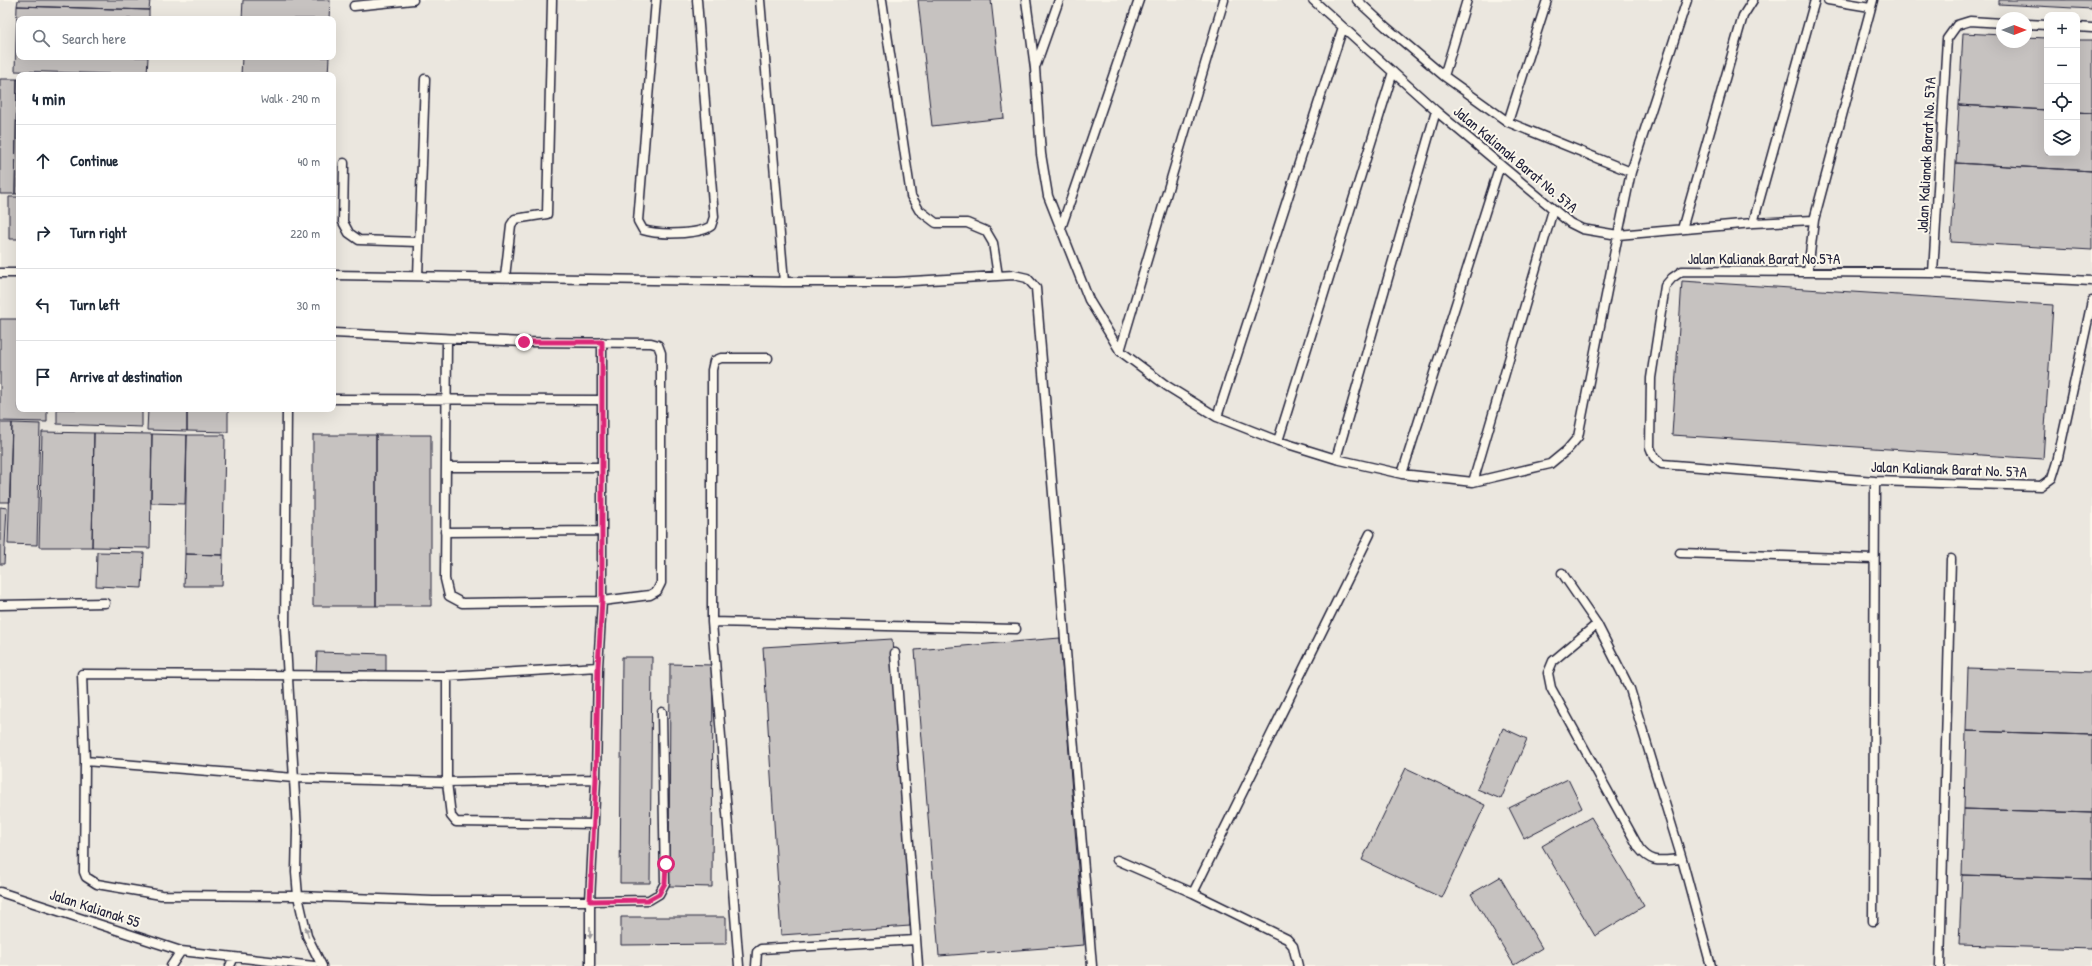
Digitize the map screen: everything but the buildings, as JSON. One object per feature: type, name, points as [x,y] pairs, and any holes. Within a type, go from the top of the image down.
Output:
[{"type":"lane","points":[[354,6],[413,0]]},
{"type":"lane","points":[[505,277],[511,225],[515,219],[547,214],[552,0]]},
{"type":"lane","points":[[656,0],[638,221],[643,230],[652,233],[704,231],[711,226],[714,218],[697,0]]},
{"type":"lane","points":[[760,0],[784,282]]},
{"type":"lane","points":[[882,0],[911,196],[919,210],[936,223],[967,223],[986,231],[993,243],[998,276]]},
{"type":"lane","points":[[1026,0],[1035,68],[1041,154],[1048,196],[1089,300],[1120,351],[1167,386],[1217,417],[1278,441],[1336,459],[1402,474],[1473,482],[1550,464],[1568,450],[1578,437],[1631,172],[1687,0]]},
{"type":"lane","points":[[1035,68],[1059,0]]},
{"type":"lane","points":[[1060,228],[1140,0]]},
{"type":"lane","points":[[1120,351],[1224,0]]},
{"type":"lane","name":"Jalan Kalianak Barat No. 57A","points":[[1313,0],[1436,111],[1553,210],[1570,223],[1582,229],[1618,235],[1753,223],[1814,220]]},
{"type":"lane","points":[[1357,0],[1386,27],[1444,76],[1508,122],[1631,172]]},
{"type":"lane","points":[[1444,76],[1467,0]]},
{"type":"lane","points":[[1508,122],[1547,0]]},
{"type":"lane","name":"Jalan Kalianak Barat No.57A","points":[[1682,229],[1743,16],[1753,0]]},
{"type":"lane","points":[[1753,223],[1815,0]]},
{"type":"lane","points":[[1808,272],[1814,220],[1872,4],[1828,0]]},
{"type":"lane","name":"Jalan Kalianak Barat No. 57A","points":[[1933,273],[1947,39],[1957,25],[1970,21],[1996,22]]},
{"type":"lane","points":[[2032,24],[2044,25]]},
{"type":"lane","points":[[1217,417],[1343,26]]},
{"type":"lane","points":[[2080,27],[2092,28]]},
{"type":"lane","points":[[1278,441],[1393,72]]},
{"type":"lane","points":[[418,276],[418,242],[425,79]]},
{"type":"lane","points":[[1336,459],[1436,111]]},
{"type":"lane","points":[[344,164],[343,222],[349,233],[359,240],[418,242]]},
{"type":"lane","points":[[1402,474],[1500,165]]},
{"type":"lane","points":[[1473,482],[1553,210]]},
{"type":"lane","name":"Jalan Kalianak Barat No.57A","points":[[1662,464],[1654,457],[1650,447],[1651,378],[1665,286],[1672,278],[1682,271],[1933,273]]},
{"type":"lane","points":[[0,273],[16,273]]},
{"type":"lane","points":[[1933,273],[2092,281]]},
{"type":"lane","points":[[336,274],[784,282],[896,282],[1014,275],[1027,278],[1036,288],[1092,966]]},
{"type":"lane","name":"Jalan Kalianak Barat No. 57A","points":[[1662,464],[1875,481],[2041,486],[2052,478],[2092,301]]},
{"type":"lane","points":[[336,333],[524,342],[651,343],[658,345],[661,353],[661,583],[657,591],[650,596],[602,600],[462,603],[449,596],[446,585],[447,339]]},
{"type":"lane","points":[[590,966],[590,901],[596,778],[598,667],[602,600],[602,342]]},
{"type":"lane","points":[[739,966],[712,622],[713,366],[714,361],[721,358],[768,358]]},
{"type":"lane","points":[[336,399],[447,401],[602,400]]},
{"type":"lane","points":[[287,412],[285,628],[294,778],[298,896],[308,936],[322,966]]},
{"type":"lane","points":[[446,468],[602,468]]},
{"type":"lane","points":[[1873,921],[1875,481]]},
{"type":"lane","points":[[446,532],[602,531]]},
{"type":"lane","points":[[1193,893],[1370,534]]},
{"type":"lane","points":[[1680,553],[1874,559]]},
{"type":"lane","points":[[1940,966],[1951,560]]},
{"type":"lane","points":[[1562,573],[1597,624],[1630,688],[1682,859],[1711,966]]},
{"type":"lane","points":[[0,605],[105,603]]},
{"type":"lane","points":[[712,622],[1016,629]]},
{"type":"lane","points":[[1597,624],[1553,661],[1548,673],[1551,688],[1639,848],[1646,856],[1654,861],[1682,859]]},
{"type":"lane","points":[[895,652],[918,966]]},
{"type":"lane","points":[[598,667],[447,676],[82,674],[85,761],[84,872],[92,882],[137,892],[161,895],[298,896],[433,901],[648,900],[659,894],[665,883],[662,712]]},
{"type":"lane","points":[[447,676],[447,782],[450,816],[456,822],[594,824]]},
{"type":"lane","points":[[85,761],[294,778],[447,782],[596,778]]},
{"type":"lane","points":[[1117,860],[1193,893],[1287,939],[1293,946],[1298,966]]},
{"type":"lane","name":"Jalan Kalianak 55","points":[[0,892],[181,951],[234,957],[252,963],[314,966]]},
{"type":"lane","points":[[756,966],[757,952],[761,949],[916,940]]},
{"type":"lane","points":[[172,966],[181,951]]},
{"type":"lane","points":[[230,966],[234,957]]},
{"type":"shaded area","points":[[0,0],[2092,0],[2092,966],[0,966]]},
{"type":"route","points":[[524,342],[602,342],[602,600],[598,667],[596,778],[590,901],[648,900],[659,894],[665,883],[666,864]]}]
